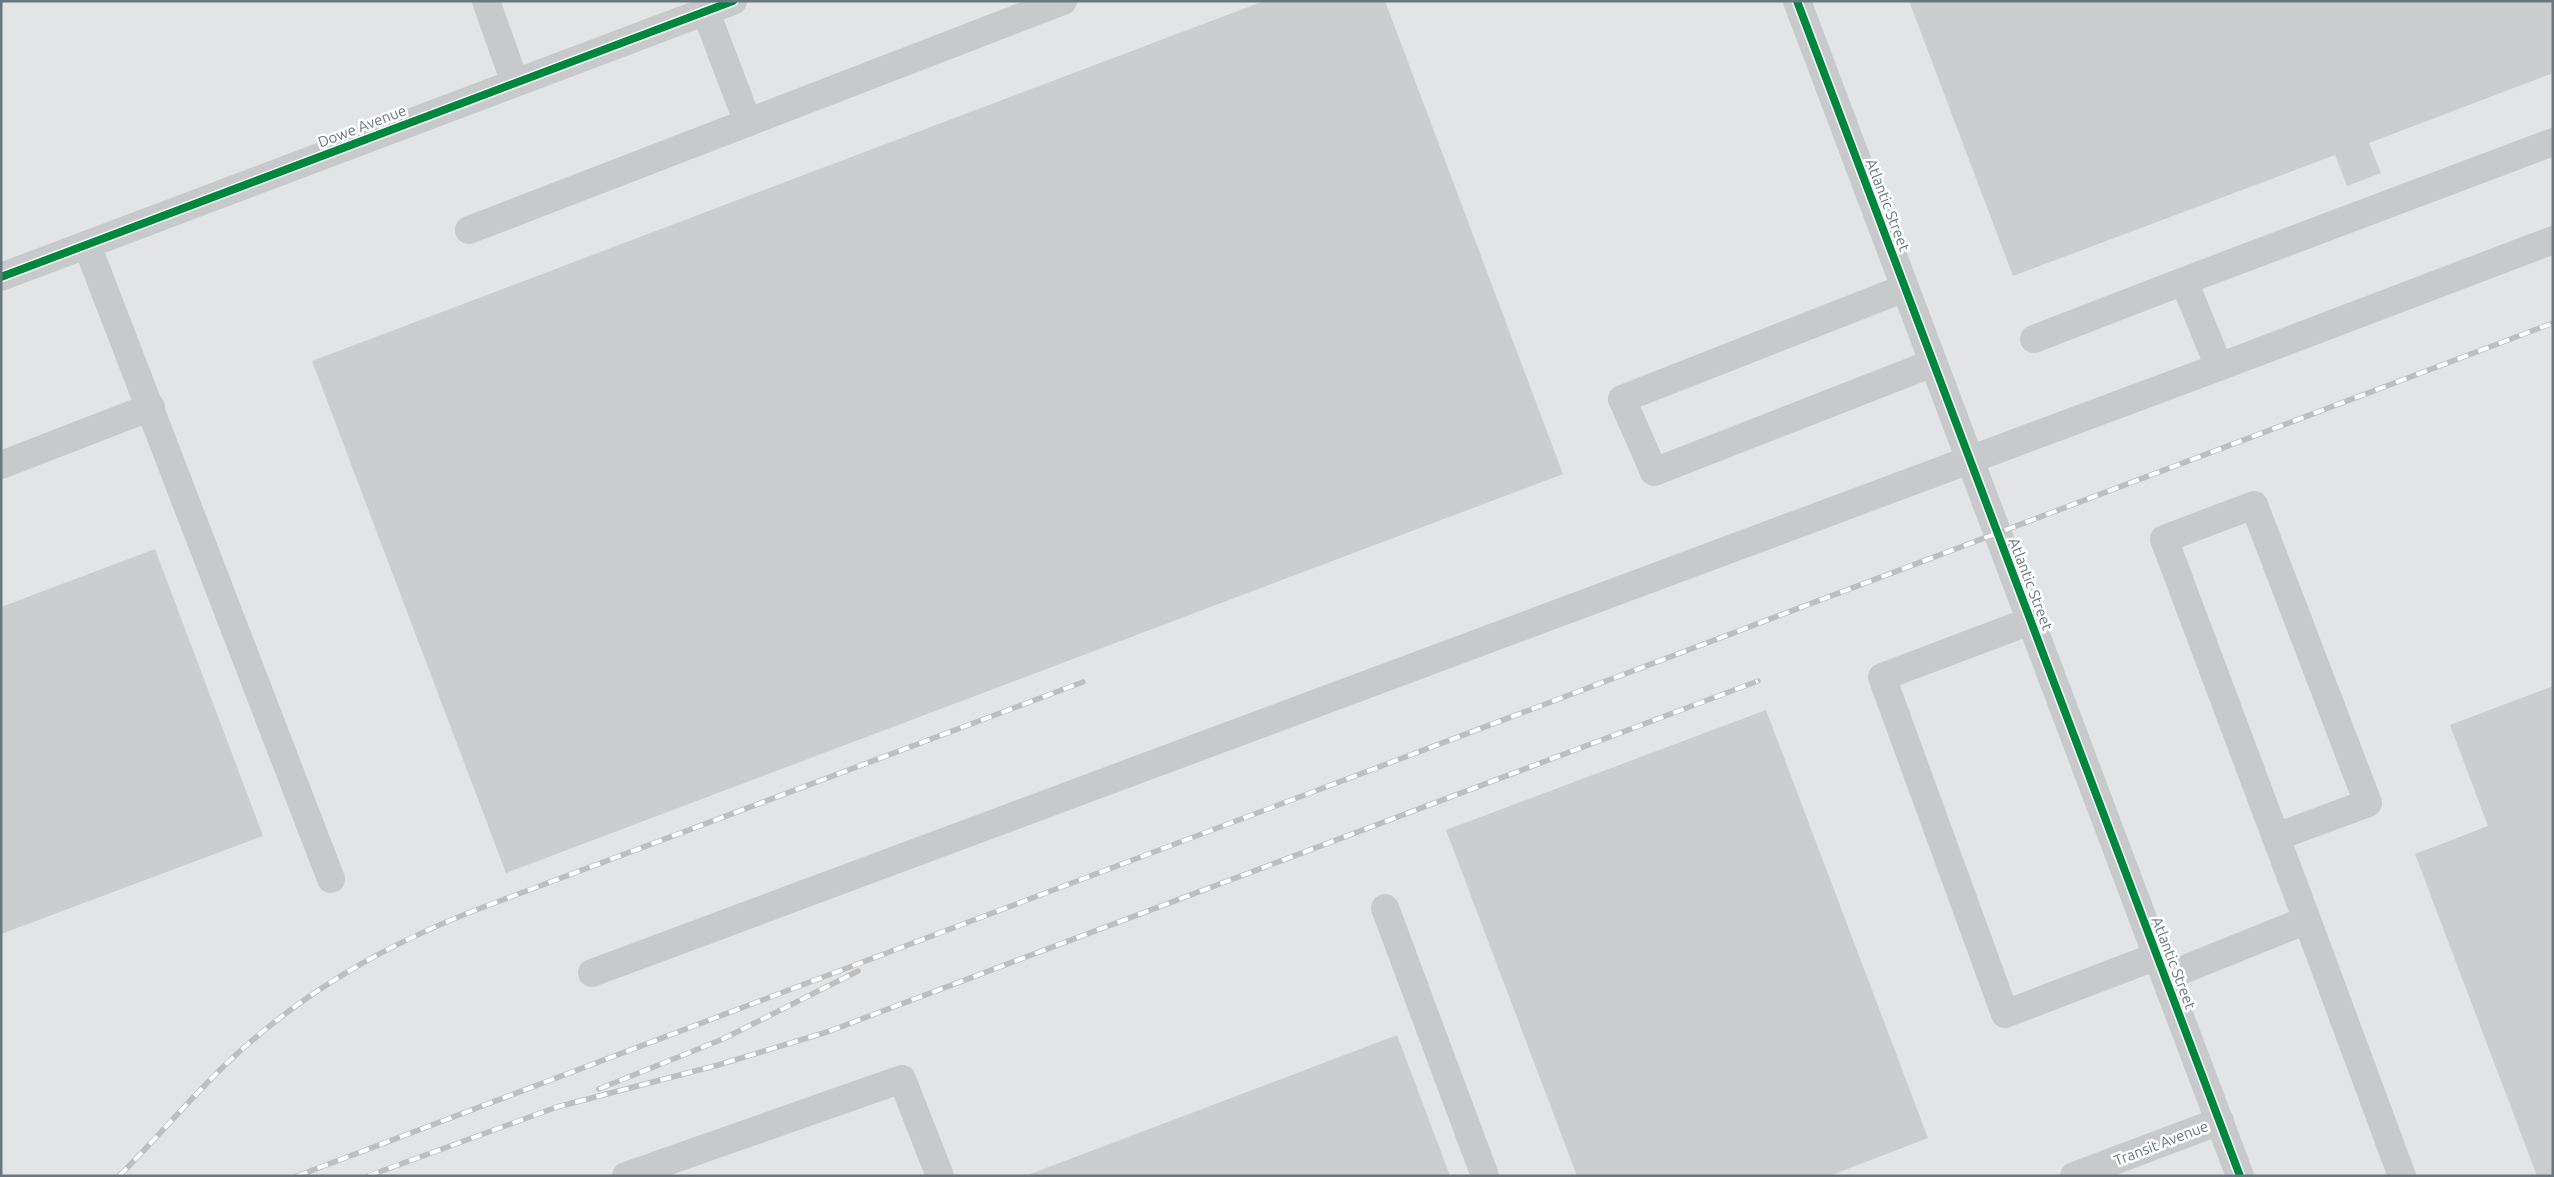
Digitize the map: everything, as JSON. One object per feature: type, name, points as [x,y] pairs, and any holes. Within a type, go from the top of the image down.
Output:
[{"type":"street","points":[[486,1],[516,84]]},
{"type":"street","name":"Dowe Avenue","points":[[1,277],[733,1]]},
{"type":"street","points":[[470,230],[1063,1]]},
{"type":"street","name":"Atlantic Street","points":[[1797,1],[2240,1176]]},
{"type":"street","points":[[706,12],[748,123]]},
{"type":"street","points":[[2034,339],[2553,142]]},
{"type":"street","points":[[592,973],[2219,367],[2553,240]]},
{"type":"street","points":[[87,244],[331,879]]},
{"type":"street","points":[[2184,281],[2219,367]]},
{"type":"street","points":[[1905,288],[1622,399],[1654,472],[1933,363]]},
{"type":"street","points":[[1,465],[151,407]]},
{"type":"street","points":[[2276,837],[2368,803],[2254,505],[2164,538],[2402,1176]]},
{"type":"street","points":[[2030,622],[1882,677],[2004,1014],[2161,967],[2307,920]]},
{"type":"street","points":[[1384,908],[1485,1176]]},
{"type":"street","points":[[626,1176],[902,1080],[940,1176]]},
{"type":"street","name":"Transit Avenue","points":[[2074,1176],[2220,1121]]},
{"type":"shaded area","points":[[1,1],[2553,1],[2553,1176],[1,1176]]},
{"type":"building","points":[[1264,1],[1385,1],[1563,474],[506,873],[312,361]]},
{"type":"building","points":[[1909,1],[2553,1],[2553,73],[2369,143],[2381,173],[2347,186],[2335,155],[2013,276]]},
{"type":"building","points":[[155,549],[263,836],[1,934],[1,607]]},
{"type":"building","points":[[2553,686],[2553,1176],[2537,1176],[2415,854],[2488,826],[2450,725]]},
{"type":"building","points":[[1766,710],[1928,1138],[1829,1176],[1577,1176],[1446,830]]},
{"type":"building","points":[[1397,1035],[1450,1176],[1025,1176]]},
{"type":"railway","points":[[297,1176],[2553,323]]},
{"type":"railway","points":[[368,1176],[557,1107],[718,1065],[827,1032],[1758,681]]},
{"type":"railway","points":[[119,1176],[224,1066],[282,1016],[344,974],[410,938],[481,908],[1083,682]]},
{"type":"railway","points":[[599,1089],[723,1039],[858,971]]},
{"type":"cycle path","points":[[1,277],[733,1]]},
{"type":"cycle path","points":[[1797,1],[2240,1176]]}]
